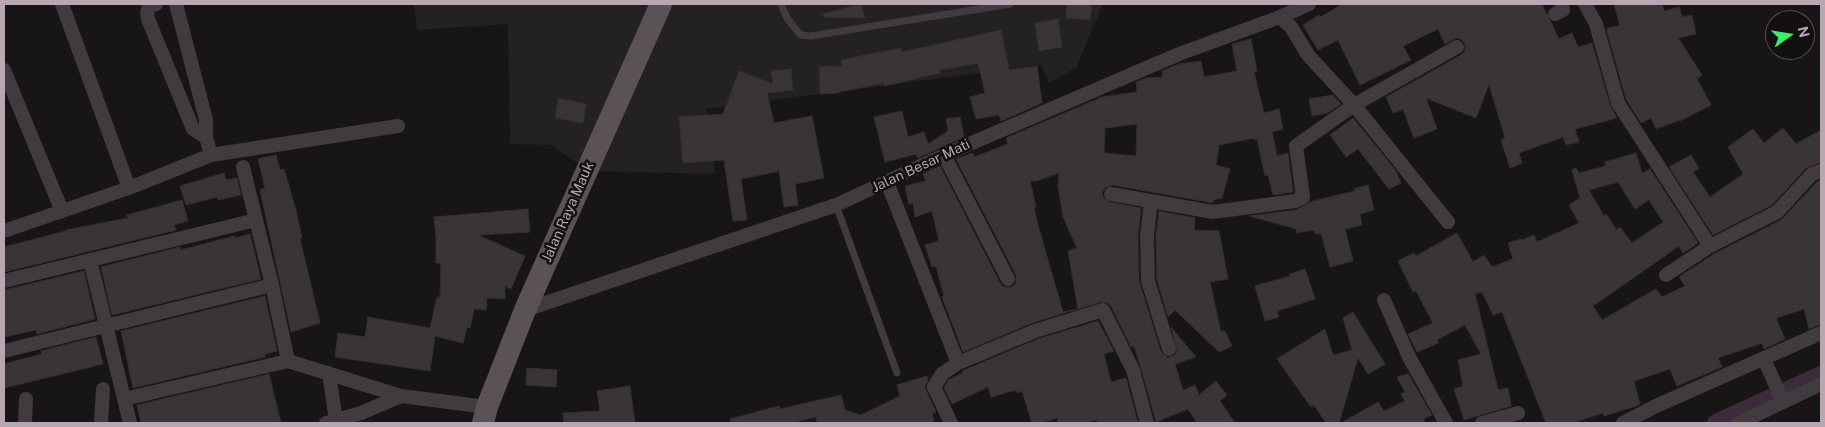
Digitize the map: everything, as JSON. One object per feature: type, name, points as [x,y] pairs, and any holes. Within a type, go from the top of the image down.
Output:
[{"type":"main road","name":"Jalan Raya Mauk","points":[[485,415],[525,310],[661,4]]},
{"type":"street","points":[[62,4],[129,188]]},
{"type":"street","points":[[156,4],[149,7],[147,12],[148,18],[193,128],[206,137]]},
{"type":"street","points":[[176,4],[206,120],[206,137],[211,155]]},
{"type":"street","name":"Jalan Besar Mati","points":[[525,310],[836,205],[944,155],[1179,54],[1310,4]]},
{"type":"street","points":[[1585,4],[1596,24],[1618,102],[1710,246]]},
{"type":"street","points":[[1280,17],[1291,27],[1308,55],[1354,105],[1448,222]]},
{"type":"street","points":[[1111,194],[1213,212],[1295,201],[1303,196],[1296,146],[1354,105],[1457,47]]},
{"type":"street","points":[[4,70],[62,211]]},
{"type":"street","points":[[4,231],[129,188],[211,155],[398,126]]},
{"type":"street","points":[[944,155],[1008,279]]},
{"type":"street","points":[[243,167],[272,285],[288,361]]},
{"type":"street","points":[[1666,275],[1710,246],[1777,212],[1812,174],[1821,170]]},
{"type":"street","points":[[887,182],[958,363]]},
{"type":"street","points":[[1151,201],[1146,236],[1148,281],[1169,349]]},
{"type":"street","points":[[4,281],[256,220]]},
{"type":"street","points":[[90,260],[130,423]]},
{"type":"street","points":[[4,351],[272,285]]},
{"type":"street","points":[[1384,300],[1409,357],[1446,423]]},
{"type":"street","points":[[951,423],[934,387],[942,374],[958,363],[1035,330],[1103,310],[1133,370],[1147,423]]},
{"type":"street","points":[[1623,423],[1656,406],[1766,363],[1821,332]]},
{"type":"street","points":[[124,399],[288,361],[401,396],[485,415]]},
{"type":"street","points":[[1766,363],[1782,400]]},
{"type":"street","points":[[329,373],[331,422],[361,418],[401,396]]},
{"type":"street","points":[[1739,423],[1782,400],[1821,384]]},
{"type":"street","points":[[101,423],[103,389]]},
{"type":"street","points":[[24,423],[26,399]]},
{"type":"street","points":[[1482,423],[1518,413]]},
{"type":"lane","points":[[781,4],[787,18],[798,32],[801,35],[811,36],[1010,4]]},
{"type":"lane","points":[[836,205],[897,373]]},
{"type":"shaded area","points":[[414,4],[1103,4],[1076,68],[1049,83],[1041,65],[706,109],[715,174],[589,171],[551,145],[510,144],[508,24],[417,30]]},
{"type":"building","points":[[861,4],[865,18],[824,17],[823,14]]},
{"type":"building","points":[[1067,4],[1092,4],[1090,20],[1066,18]]},
{"type":"building","points":[[1342,4],[1542,4],[1559,39],[1572,33],[1578,47],[1592,43],[1610,105],[1617,118],[1575,129],[1579,142],[1566,145],[1563,137],[1519,153],[1522,163],[1510,168],[1501,140],[1505,138],[1489,84],[1476,118],[1426,98],[1437,129],[1414,138],[1403,109],[1393,113],[1386,97],[1461,55],[1465,51],[1465,43],[1457,38],[1445,44],[1438,29],[1403,46],[1411,60],[1360,85],[1338,40],[1318,50],[1303,25]]},
{"type":"building","points":[[1614,4],[1662,4],[1664,11],[1679,7],[1682,17],[1692,15],[1696,34],[1678,38],[1702,75],[1697,79],[1711,105],[1680,121],[1656,129],[1651,118],[1641,123],[1626,99],[1607,32],[1607,28],[1620,26]]},
{"type":"building","points":[[1058,19],[1062,47],[1039,51],[1035,23]]},
{"type":"building","points":[[1001,30],[1009,70],[1037,66],[1042,103],[1001,121],[999,115],[976,119],[970,97],[985,93],[978,63],[940,70],[940,73],[884,86],[883,83],[839,93],[820,94],[819,67],[842,66],[841,60],[901,48],[902,52]]},
{"type":"building","points":[[1251,39],[1257,71],[1254,72],[1264,113],[1279,109],[1283,129],[1272,132],[1277,156],[1288,153],[1293,192],[1273,195],[1268,175],[1265,176],[1257,139],[1254,140],[1254,138],[1219,145],[1216,165],[1230,169],[1222,198],[1213,200],[1214,203],[1113,185],[1105,188],[1102,193],[1103,197],[1109,202],[1141,208],[1138,236],[1139,281],[1161,352],[1168,358],[1175,355],[1177,351],[1171,327],[1196,357],[1175,364],[1183,390],[1195,385],[1199,395],[1216,381],[1227,395],[1220,401],[1235,423],[1197,423],[1188,409],[1156,422],[1134,346],[1131,347],[1111,306],[1108,303],[1101,302],[1078,309],[1068,251],[1077,248],[1063,217],[1058,186],[1059,173],[1036,181],[1030,181],[1038,225],[1063,312],[1077,309],[1032,323],[963,352],[942,297],[944,296],[936,266],[932,267],[925,245],[939,241],[932,211],[915,217],[913,203],[909,204],[905,186],[926,181],[923,174],[940,166],[1000,283],[1004,287],[1012,287],[1016,283],[1016,275],[956,159],[973,153],[974,157],[1008,144],[1006,138],[1102,97],[1137,92],[1136,82],[1146,78],[1163,77],[1162,71],[1179,64],[1201,61],[1204,77],[1237,71],[1232,44]],"holes":[[[1137,124],[1136,156],[1104,153],[1105,128]]]},
{"type":"building","points":[[791,69],[793,90],[767,93],[774,123],[812,116],[824,178],[795,184],[798,205],[784,207],[779,171],[741,179],[747,220],[733,221],[724,160],[683,163],[679,117],[723,114],[739,71],[773,84],[771,71]]},
{"type":"building","points":[[1333,95],[1341,104],[1327,113],[1312,116],[1309,99]]},
{"type":"building","points":[[558,98],[586,104],[583,123],[555,118]]},
{"type":"building","points":[[902,111],[908,137],[924,132],[928,144],[948,131],[946,119],[960,117],[964,137],[918,158],[916,154],[885,162],[874,117]]},
{"type":"building","points":[[1353,118],[1396,171],[1401,183],[1389,189],[1358,149],[1346,157],[1330,135]]},
{"type":"building","points":[[1783,128],[1796,144],[1821,130],[1821,162],[1806,168],[1772,205],[1713,235],[1669,167],[1691,155],[1699,169],[1693,172],[1710,197],[1743,174],[1728,147],[1753,129],[1764,143]]},
{"type":"building","points":[[1636,153],[1642,173],[1650,169],[1698,243],[1683,253],[1679,246],[1593,306],[1602,320],[1656,289],[1662,297],[1685,286],[1679,277],[1714,254],[1781,220],[1821,180],[1821,324],[1809,329],[1804,309],[1776,318],[1785,339],[1764,349],[1762,343],[1718,358],[1722,367],[1677,386],[1670,369],[1634,381],[1640,404],[1636,406],[1604,416],[1603,413],[1572,423],[1546,423],[1502,312],[1493,315],[1482,292],[1475,294],[1498,390],[1508,388],[1511,406],[1464,420],[1454,389],[1463,386],[1458,360],[1481,354],[1465,325],[1437,340],[1438,343],[1417,352],[1408,334],[1433,323],[1416,291],[1413,292],[1398,261],[1414,253],[1416,256],[1457,233],[1473,262],[1484,255],[1492,267],[1513,259],[1508,243],[1534,235],[1537,242],[1579,223],[1569,205],[1580,198],[1572,170],[1576,168],[1579,173],[1606,166],[1605,162]],"holes":[[[1618,182],[1635,209],[1649,200],[1663,222],[1632,243],[1620,227],[1617,230],[1606,214],[1604,216],[1589,190]]]},
{"type":"building","points":[[276,155],[280,170],[284,169],[296,210],[302,238],[300,239],[320,323],[291,332],[260,190],[265,188],[258,159]]},
{"type":"building","points":[[224,173],[226,180],[237,178],[241,195],[218,200],[217,197],[186,205],[180,186]]},
{"type":"building","points":[[1368,185],[1374,210],[1360,214],[1362,225],[1345,229],[1353,261],[1330,267],[1321,233],[1315,234],[1314,230],[1296,233],[1297,229],[1249,216],[1296,210],[1310,202],[1355,191],[1354,189]]},
{"type":"building","points":[[182,200],[188,221],[174,225],[176,230],[4,272],[4,247],[66,230],[128,218],[127,215]]},
{"type":"building","points":[[528,209],[530,232],[478,235],[525,256],[511,289],[505,286],[505,299],[487,298],[486,310],[474,309],[470,328],[467,327],[463,343],[435,336],[430,371],[335,357],[338,333],[365,337],[368,317],[430,328],[437,297],[440,298],[441,263],[436,263],[434,217]]},
{"type":"building","points":[[1159,211],[1195,218],[1194,230],[1219,231],[1228,279],[1210,282],[1221,332],[1225,331],[1232,346],[1219,352],[1175,310],[1168,317],[1157,280],[1156,236]]},
{"type":"building","points":[[250,234],[261,279],[112,315],[101,267],[180,247],[180,250]]},
{"type":"building","points":[[1305,269],[1315,299],[1277,311],[1279,317],[1265,321],[1255,286],[1290,276],[1290,274]]},
{"type":"building","points":[[84,271],[95,319],[37,334],[36,330],[4,337],[4,290]]},
{"type":"building","points":[[265,296],[277,351],[265,354],[265,357],[133,388],[121,331]]},
{"type":"building","points":[[1353,312],[1385,364],[1368,374],[1358,358],[1339,423],[1326,423],[1314,405],[1311,407],[1277,359],[1325,329],[1333,355],[1352,350],[1343,318]]},
{"type":"building","points":[[1098,321],[1114,351],[1104,354],[1111,382],[1126,378],[1138,423],[1098,423],[1097,420],[1081,423],[1058,423],[1057,418],[1040,423],[1032,423],[1022,391],[1017,393],[1016,390],[991,397],[988,387],[952,404],[944,388],[948,380],[963,373],[962,371],[1038,339]]},
{"type":"building","points":[[96,337],[103,364],[4,388],[4,364],[42,354],[41,351]]},
{"type":"building","points":[[527,368],[557,370],[556,387],[526,385]]},
{"type":"building","points":[[269,374],[281,423],[141,423],[137,405]]},
{"type":"building","points":[[1408,374],[1432,415],[1423,419],[1426,423],[1341,423],[1378,402],[1384,411],[1405,401],[1401,394],[1405,392],[1397,377]]},
{"type":"building","points":[[927,376],[926,390],[936,412],[932,414],[934,421],[928,423],[817,423],[816,417],[791,423],[731,423],[730,419],[779,406],[780,409],[841,395],[845,410],[861,415],[900,396],[897,385]]},
{"type":"building","points":[[630,386],[635,423],[564,423],[563,413],[600,411],[597,391]]},
{"type":"waterway","points":[[1716,423],[1821,375]]}]
